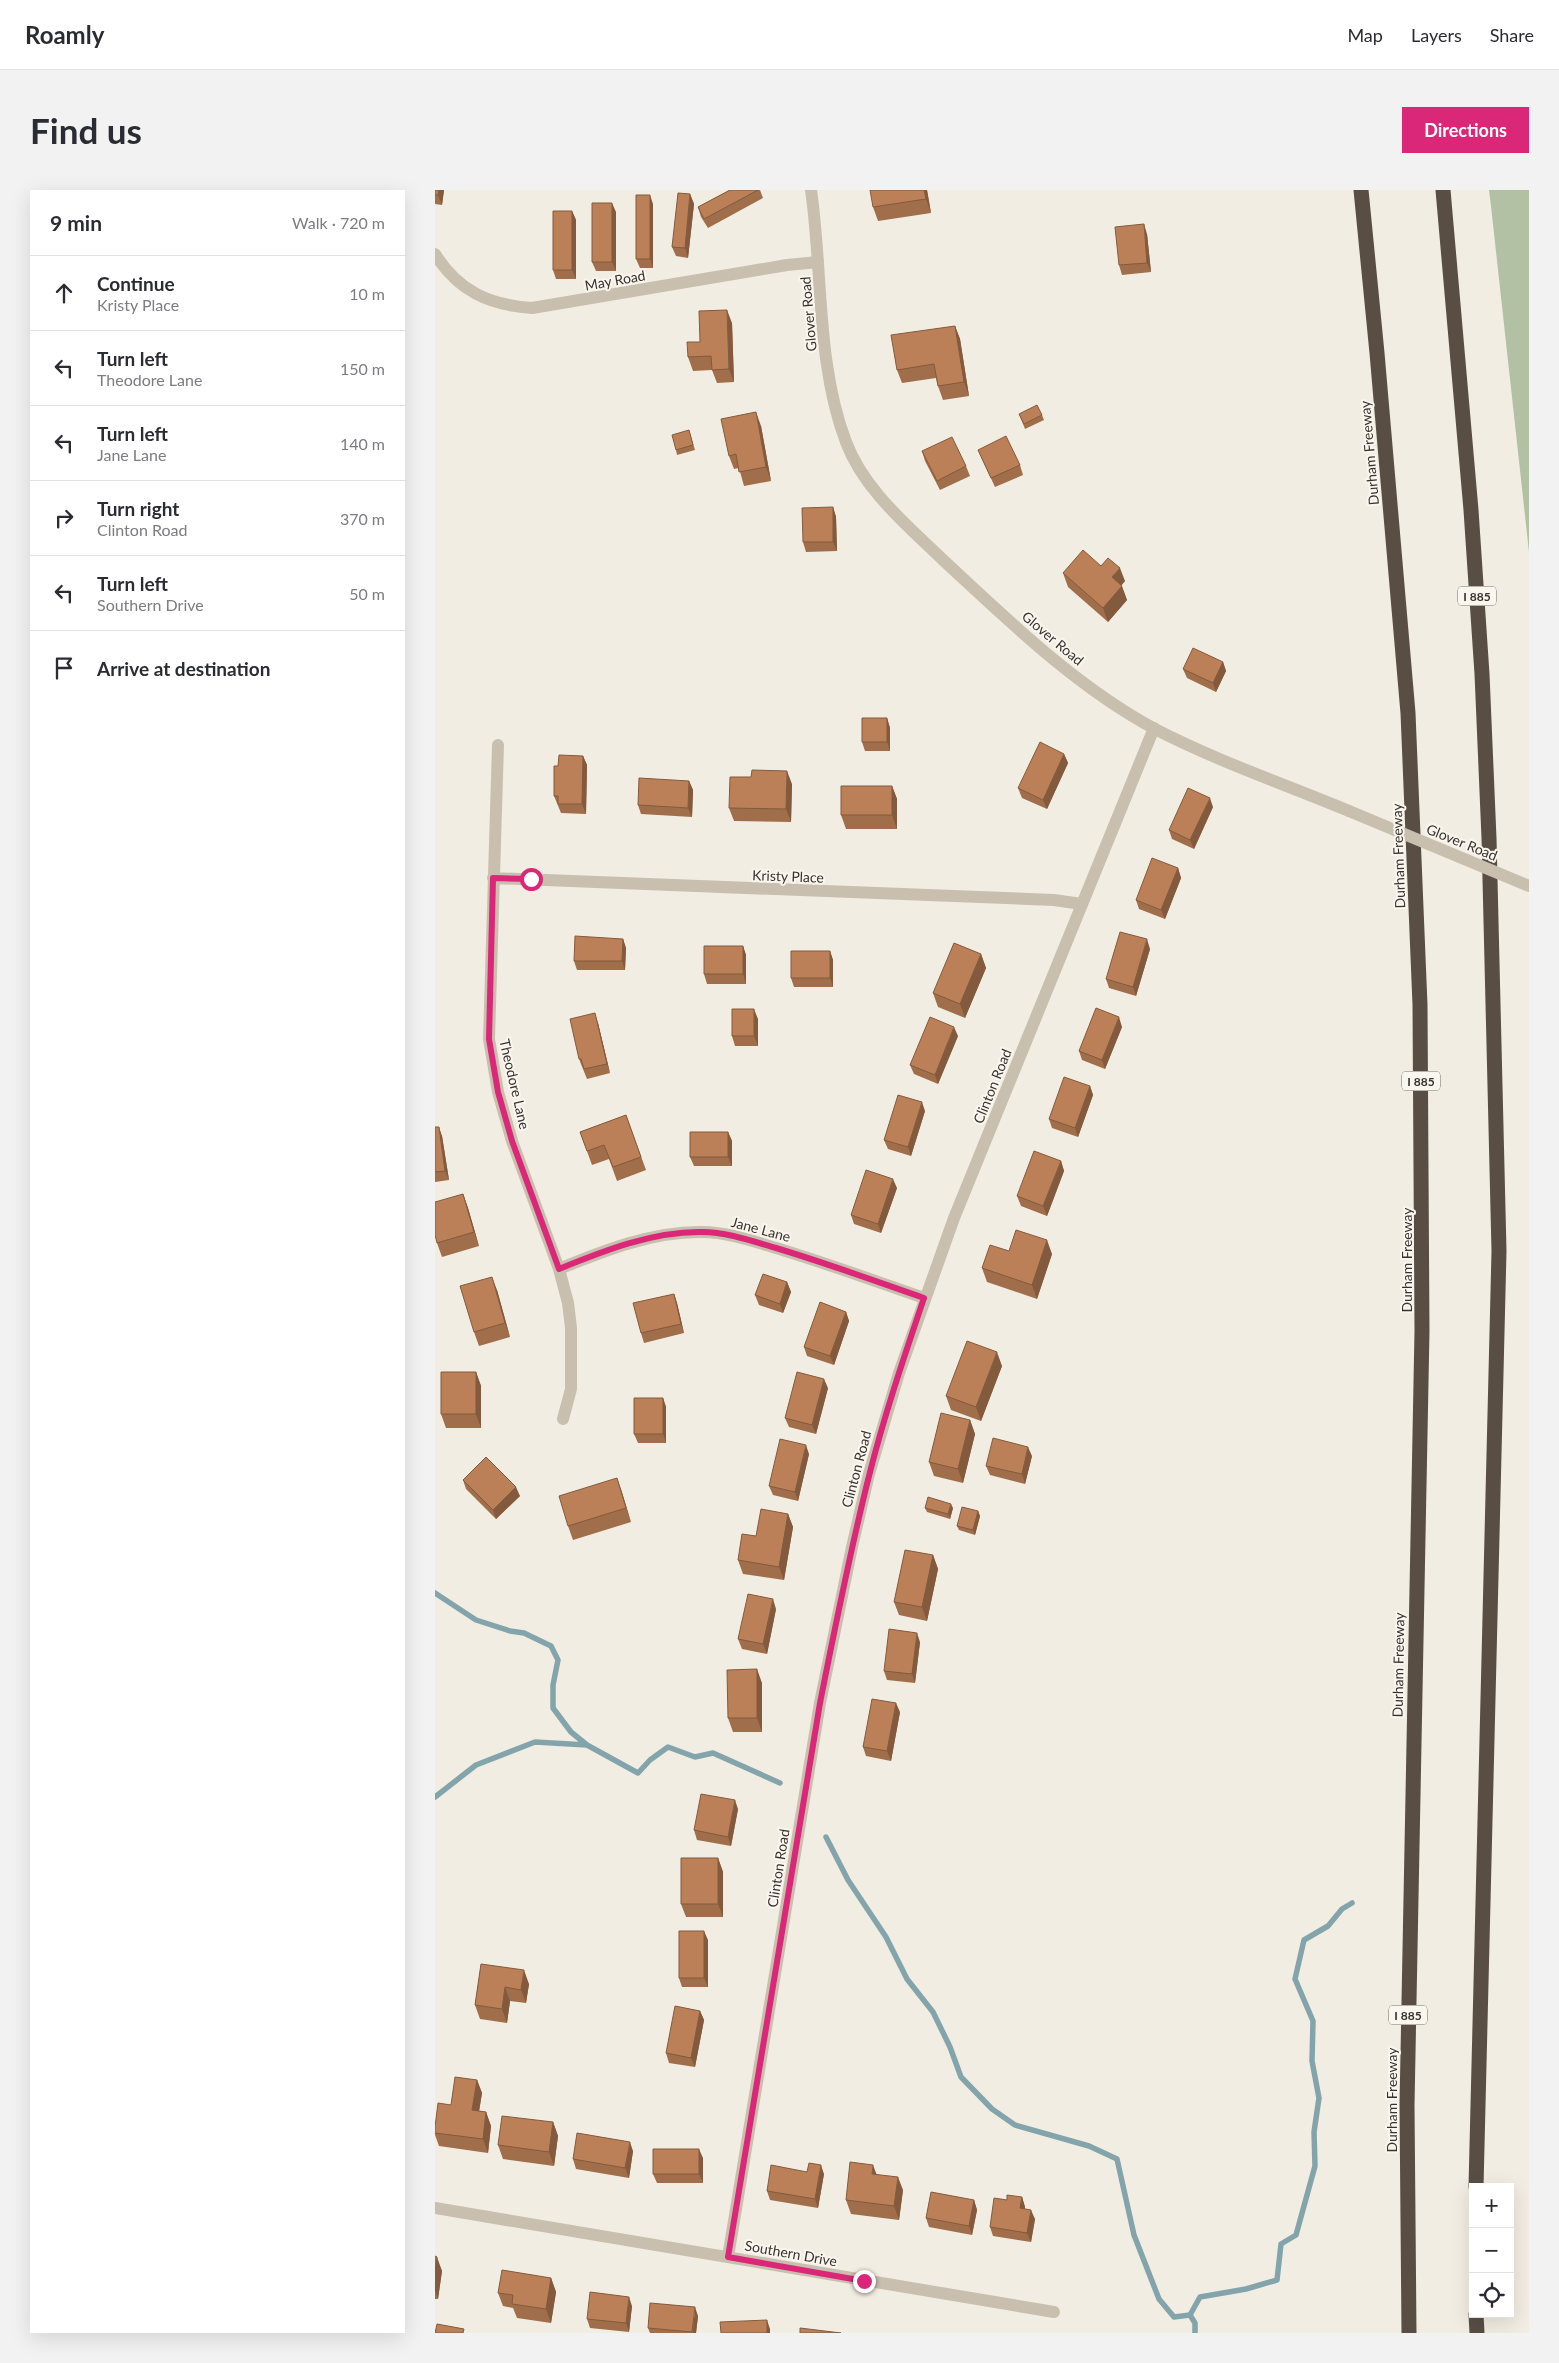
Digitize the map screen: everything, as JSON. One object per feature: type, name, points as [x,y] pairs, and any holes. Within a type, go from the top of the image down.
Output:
[{"type":"highway","name":"Durham Freeway","points":[[1361,190],[1408,713],[1419,1004],[1422,1331],[1407,2065],[1409,2333]]},
{"type":"highway","name":"I 885","points":[[1443,190],[1471,510],[1482,674],[1489,838],[1499,1251],[1476,2183]]},
{"type":"highway","points":[[1476,2318],[1477,2333]]},
{"type":"street","name":"Glover Road","points":[[811,190],[827,359],[838,418],[847,444],[868,480],[892,511],[1035,643],[1082,682],[1154,728],[1529,886]]},
{"type":"street","name":"May Road","points":[[435,254],[459,284],[484,298],[506,306],[532,308],[787,265],[819,262]]},
{"type":"street","name":"Clinton Road","points":[[728,2257],[820,1703],[869,1474],[899,1373],[924,1298],[954,1218],[1154,728]]},
{"type":"street","name":"Theodore Lane","points":[[498,746],[489,1039],[498,1092],[512,1141],[559,1269],[569,1302],[572,1360],[571,1389],[563,1419]]},
{"type":"street","name":"Kristy Place","points":[[493,878],[1054,900],[1082,904]]},
{"type":"street","name":"Jane Lane","points":[[559,1269],[644,1240],[661,1236],[702,1232],[734,1236],[783,1250],[924,1298]]},
{"type":"street","name":"Southern Drive","points":[[435,2208],[1053,2312]]},
{"type":"green space","points":[[1489,190],[1529,190],[1529,552],[1491,206]]},
{"type":"building","points":[[435,190],[439,190],[438,195],[435,195]]},
{"type":"building","points":[[730,190],[758,190],[704,219],[698,207]]},
{"type":"building","points":[[870,190],[924,190],[926,199],[873,207]]},
{"type":"building","points":[[678,193],[690,194],[685,248],[672,247]]},
{"type":"building","points":[[636,195],[650,195],[650,259],[636,259]]},
{"type":"building","points":[[592,203],[612,203],[612,262],[592,262]]},
{"type":"building","points":[[553,211],[572,211],[572,270],[553,270]]},
{"type":"building","points":[[1144,224],[1147,263],[1119,265],[1115,227]]},
{"type":"building","points":[[727,310],[729,369],[712,370],[711,356],[688,357],[687,342],[700,342],[699,311]]},
{"type":"building","points":[[955,326],[964,382],[938,386],[934,364],[897,370],[891,335]]},
{"type":"building","points":[[1037,405],[1042,415],[1024,424],[1019,414]]},
{"type":"building","points":[[756,412],[766,467],[739,472],[736,454],[729,456],[721,419]]},
{"type":"building","points":[[689,430],[693,445],[676,450],[672,435]]},
{"type":"building","points":[[1006,436],[1020,465],[991,478],[978,450]]},
{"type":"building","points":[[952,437],[966,466],[937,481],[922,451]]},
{"type":"building","points":[[833,507],[833,542],[803,542],[802,508]]},
{"type":"building","points":[[1083,550],[1101,566],[1108,558],[1120,568],[1112,577],[1122,586],[1103,608],[1063,573]]},
{"type":"building","points":[[1193,648],[1223,662],[1213,683],[1183,669]]},
{"type":"building","points":[[862,718],[887,718],[887,742],[862,742]]},
{"type":"building","points":[[1040,742],[1064,754],[1043,800],[1018,788]]},
{"type":"building","points":[[559,755],[583,756],[582,804],[558,804],[558,796],[554,796],[554,766],[558,766]]},
{"type":"building","points":[[752,770],[787,771],[786,809],[729,808],[730,777],[751,777]]},
{"type":"building","points":[[639,778],[689,781],[688,808],[638,805]]},
{"type":"building","points":[[841,786],[892,786],[892,815],[841,815]]},
{"type":"building","points":[[1188,788],[1210,798],[1190,840],[1169,830]]},
{"type":"building","points":[[1152,858],[1178,868],[1161,910],[1136,900]]},
{"type":"building","points":[[1120,932],[1147,939],[1133,987],[1106,979]]},
{"type":"building","points":[[575,936],[623,939],[622,961],[574,961]]},
{"type":"building","points":[[954,943],[981,954],[960,1004],[933,993]]},
{"type":"building","points":[[704,946],[743,946],[743,974],[704,974]]},
{"type":"building","points":[[791,951],[830,951],[830,978],[791,978]]},
{"type":"building","points":[[1096,1008],[1119,1017],[1102,1060],[1079,1051]]},
{"type":"building","points":[[732,1009],[754,1009],[754,1036],[732,1036]]},
{"type":"building","points":[[595,1013],[607,1064],[584,1069],[581,1059],[579,1059],[570,1019]]},
{"type":"building","points":[[930,1017],[954,1027],[935,1075],[910,1065]]},
{"type":"building","points":[[1064,1077],[1090,1086],[1075,1128],[1049,1119]]},
{"type":"building","points":[[898,1095],[922,1102],[908,1147],[884,1140]]},
{"type":"building","points":[[626,1115],[641,1157],[613,1167],[604,1145],[587,1151],[580,1132]]},
{"type":"building","points":[[435,1127],[439,1127],[445,1171],[435,1172]]},
{"type":"building","points":[[690,1132],[728,1132],[728,1157],[690,1157]]},
{"type":"building","points":[[1034,1151],[1061,1161],[1043,1206],[1017,1196]]},
{"type":"building","points":[[866,1170],[893,1179],[878,1224],[851,1215]]},
{"type":"building","points":[[463,1194],[474,1232],[437,1243],[435,1235],[435,1202]]},
{"type":"building","points":[[1016,1230],[1047,1240],[1032,1285],[982,1268],[990,1245],[1009,1251]]},
{"type":"building","points":[[763,1274],[787,1282],[780,1304],[755,1295]]},
{"type":"building","points":[[492,1277],[505,1323],[474,1332],[460,1286]]},
{"type":"building","points":[[674,1294],[681,1324],[641,1333],[633,1303]]},
{"type":"building","points":[[820,1302],[846,1312],[830,1356],[804,1347]]},
{"type":"building","points":[[967,1341],[997,1352],[976,1407],[946,1396]]},
{"type":"building","points":[[441,1372],[476,1372],[476,1414],[441,1414]]},
{"type":"building","points":[[797,1372],[824,1379],[812,1425],[785,1418]]},
{"type":"building","points":[[634,1398],[663,1398],[663,1434],[634,1434]]},
{"type":"building","points":[[941,1413],[970,1420],[958,1469],[929,1462]]},
{"type":"building","points":[[993,1438],[1028,1447],[1022,1474],[986,1466]]},
{"type":"building","points":[[780,1439],[806,1445],[795,1492],[769,1486]]},
{"type":"building","points":[[486,1457],[516,1487],[493,1510],[463,1480]]},
{"type":"building","points":[[617,1478],[626,1508],[568,1526],[559,1496]]},
{"type":"building","points":[[928,1497],[951,1504],[948,1514],[925,1508]]},
{"type":"building","points":[[962,1507],[978,1511],[973,1530],[957,1526]]},
{"type":"building","points":[[761,1509],[788,1514],[779,1567],[738,1560],[742,1534],[756,1536]]},
{"type":"building","points":[[905,1550],[933,1555],[922,1607],[894,1602]]},
{"type":"building","points":[[748,1594],[773,1599],[763,1644],[738,1639]]},
{"type":"building","points":[[889,1629],[917,1633],[912,1674],[884,1671]]},
{"type":"building","points":[[757,1669],[757,1718],[728,1718],[727,1670]]},
{"type":"building","points":[[872,1699],[896,1703],[887,1751],[863,1747]]},
{"type":"building","points":[[701,1794],[735,1800],[728,1837],[694,1830]]},
{"type":"building","points":[[681,1858],[718,1858],[718,1904],[681,1904]]},
{"type":"building","points":[[679,1931],[704,1931],[704,1978],[679,1978]]},
{"type":"building","points":[[481,1964],[524,1970],[521,1990],[505,1987],[502,2009],[475,2005]]},
{"type":"building","points":[[675,2006],[700,2011],[691,2058],[666,2053]]},
{"type":"building","points":[[455,2077],[477,2080],[472,2110],[486,2112],[483,2139],[435,2133],[438,2103],[451,2105]]},
{"type":"building","points":[[502,2116],[553,2122],[549,2152],[498,2145]]},
{"type":"building","points":[[577,2133],[630,2142],[625,2168],[573,2159]]},
{"type":"building","points":[[653,2149],[699,2149],[699,2174],[653,2174]]},
{"type":"building","points":[[850,2162],[873,2165],[872,2174],[898,2177],[894,2206],[846,2200]]},
{"type":"building","points":[[809,2163],[821,2165],[815,2199],[767,2191],[771,2165],[807,2172]]},
{"type":"building","points":[[931,2192],[974,2200],[969,2226],[926,2218]]},
{"type":"building","points":[[1007,2195],[1022,2197],[1020,2208],[1031,2210],[1027,2233],[990,2227],[994,2198],[1007,2200]]},
{"type":"building","points":[[435,2256],[437,2257],[435,2272]]},
{"type":"building","points":[[502,2270],[551,2278],[546,2309],[512,2304],[513,2295],[498,2293]]},
{"type":"building","points":[[590,2292],[629,2297],[626,2323],[587,2319]]},
{"type":"building","points":[[650,2303],[695,2307],[692,2332],[648,2328]]},
{"type":"building","points":[[767,2320],[767,2333],[721,2333],[720,2322]]},
{"type":"building","points":[[437,2324],[464,2329],[463,2333],[435,2333]]},
{"type":"building","points":[[800,2328],[841,2333],[800,2333]]},
{"type":"waterway","points":[[435,1593],[476,1620],[510,1631],[524,1633],[551,1646],[558,1660],[553,1685],[553,1708],[571,1732],[587,1745],[638,1773],[650,1760],[668,1747],[695,1757],[713,1753],[780,1783]]},
{"type":"waterway","points":[[435,1797],[476,1765],[535,1742],[587,1745]]},
{"type":"waterway","points":[[826,1837],[848,1880],[886,1937],[907,1979],[933,2012],[950,2047],[961,2077],[992,2109],[1015,2125],[1089,2146],[1117,2159],[1134,2235],[1159,2299],[1174,2317],[1190,2315]]},
{"type":"waterway","points":[[1190,2315],[1200,2297],[1246,2289],[1277,2280],[1281,2244],[1296,2235],[1315,2166],[1314,2132],[1319,2098],[1312,2061],[1313,2021],[1295,1979],[1304,1940],[1328,1926],[1342,1909],[1352,1903]]},
{"type":"waterway","points":[[1190,2315],[1195,2323],[1195,2333]]},
{"type":"route","points":[[531,879],[493,878],[488,1016],[489,1039],[498,1092],[512,1141],[559,1269],[636,1242],[661,1236],[681,1233],[719,1233],[800,1255],[924,1298],[869,1474],[835,1626],[820,1703],[728,2257],[864,2281]]}]
